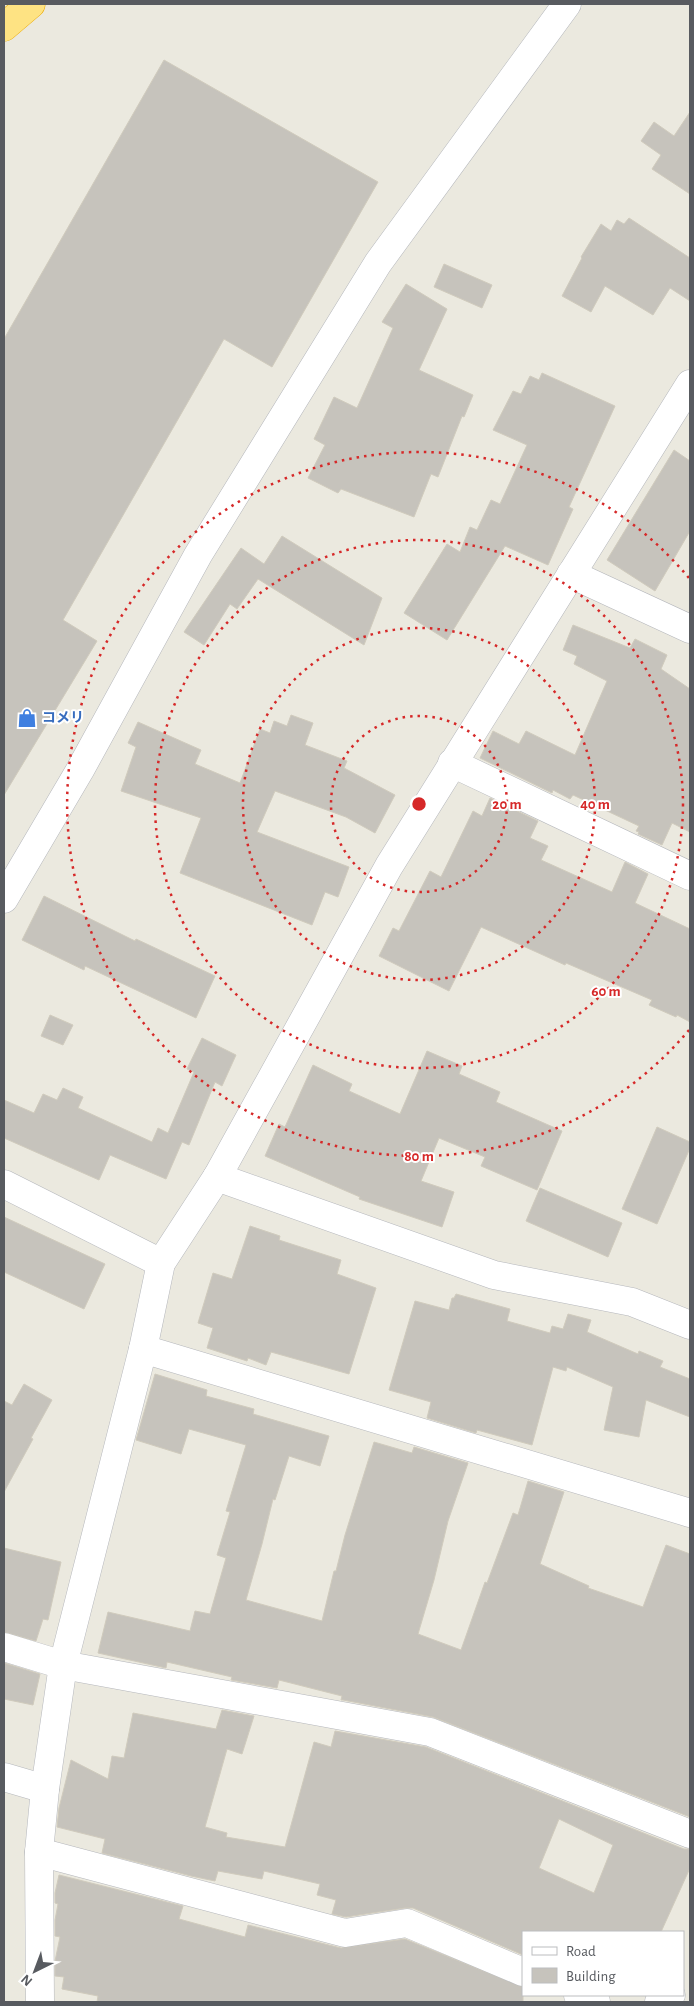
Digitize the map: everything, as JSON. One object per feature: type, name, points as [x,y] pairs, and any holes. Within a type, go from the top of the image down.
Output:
[{"type":"highway","points":[[4,27],[32,4]]},
{"type":"street","points":[[4,899],[80,770],[198,555],[378,263],[560,6]]},
{"type":"street","points":[[40,2002],[39,1852],[45,1790],[63,1665],[143,1349],[161,1262],[217,1177],[389,866],[690,384]]},
{"type":"street","points":[[571,574],[690,629]]},
{"type":"street","points":[[452,763],[690,876]]},
{"type":"street","points":[[217,1177],[494,1275],[632,1302],[690,1325]]},
{"type":"street","points":[[4,1184],[161,1262]]},
{"type":"street","points":[[143,1349],[690,1513]]},
{"type":"street","points":[[4,1647],[63,1665],[430,1732],[690,1834]]},
{"type":"street","points":[[4,1777],[45,1790]]},
{"type":"street","points":[[39,1852],[345,1933],[407,1923],[522,1972]]},
{"type":"street","points":[[581,1996],[596,2002]]},
{"type":"building","points":[[164,60],[378,182],[272,367],[224,339],[63,620],[97,641],[4,795],[4,339]]},
{"type":"building","points":[[690,112],[690,194],[652,169],[661,155],[641,141],[654,122],[674,136]]},
{"type":"building","points":[[629,218],[690,258],[690,301],[670,288],[653,315],[605,286],[591,312],[562,296],[581,257],[601,224],[611,231],[617,220],[624,224]]},
{"type":"building","points":[[444,264],[492,285],[482,308],[434,287]]},
{"type":"building","points":[[406,284],[447,309],[419,370],[473,395],[464,417],[462,416],[438,477],[431,474],[414,517],[341,489],[338,493],[308,478],[325,445],[314,439],[334,397],[357,408],[393,328],[382,322]]},
{"type":"building","points":[[542,373],[615,406],[569,507],[573,509],[548,565],[505,546],[447,640],[404,613],[447,544],[460,552],[470,527],[477,530],[491,500],[500,504],[527,445],[493,430],[513,391],[521,394],[530,376],[539,380]]},
{"type":"building","points":[[674,450],[690,461],[690,531],[655,591],[607,560]]},
{"type":"building","points":[[282,536],[382,598],[364,645],[258,579],[237,609],[230,604],[204,645],[184,632],[241,548],[264,564]]},
{"type":"building","points":[[573,625],[630,648],[635,639],[667,655],[661,669],[690,689],[690,832],[672,823],[662,845],[638,834],[639,832],[636,831],[639,826],[573,795],[570,799],[553,790],[552,793],[480,758],[493,731],[519,744],[526,731],[575,755],[607,681],[574,664],[577,656],[563,650]]},
{"type":"building","points":[[291,715],[313,723],[305,745],[347,761],[344,768],[395,795],[375,833],[346,817],[275,791],[257,832],[349,867],[338,897],[325,892],[312,925],[180,873],[201,818],[121,791],[136,747],[128,743],[138,722],[201,750],[195,764],[240,783],[260,729],[270,733],[274,721],[287,726]]},
{"type":"building","points":[[490,798],[538,821],[530,838],[548,846],[541,860],[612,892],[625,862],[648,874],[635,903],[690,929],[690,1022],[649,1005],[652,1000],[566,963],[565,965],[481,927],[449,991],[379,956],[393,928],[399,931],[430,871],[441,877],[473,811],[482,816]]},
{"type":"building","points":[[44,896],[135,941],[136,939],[215,976],[196,1018],[85,966],[84,970],[22,940]]},
{"type":"building","points":[[50,1015],[73,1025],[63,1045],[41,1036]]},
{"type":"building","points":[[202,1038],[236,1055],[222,1086],[215,1082],[189,1145],[182,1142],[166,1179],[110,1155],[99,1180],[4,1138],[4,1100],[34,1113],[43,1094],[57,1100],[63,1088],[83,1097],[78,1108],[152,1142],[158,1128],[168,1133],[194,1072],[187,1069]]},
{"type":"building","points":[[427,1051],[462,1066],[459,1074],[500,1092],[496,1102],[562,1131],[537,1190],[481,1166],[485,1157],[439,1138],[421,1181],[454,1192],[442,1227],[359,1199],[360,1197],[265,1156],[279,1124],[285,1127],[313,1065],[352,1084],[349,1091],[400,1114]]},
{"type":"building","points":[[657,1127],[690,1142],[690,1148],[657,1224],[622,1209]]},
{"type":"building","points":[[540,1188],[622,1223],[608,1257],[526,1221]]},
{"type":"building","points":[[4,1217],[105,1264],[84,1309],[4,1272]]},
{"type":"building","points":[[250,1226],[280,1236],[279,1240],[341,1260],[337,1274],[376,1288],[349,1374],[271,1352],[266,1365],[248,1358],[247,1361],[207,1348],[213,1328],[198,1323],[213,1273],[232,1279]]},
{"type":"building","points":[[456,1294],[510,1309],[507,1321],[550,1333],[552,1326],[563,1329],[568,1314],[591,1320],[587,1332],[638,1354],[639,1351],[663,1361],[660,1367],[690,1379],[690,1417],[646,1400],[639,1437],[604,1430],[613,1387],[567,1367],[566,1371],[553,1367],[532,1445],[477,1430],[476,1433],[427,1418],[431,1402],[389,1390],[415,1301],[449,1310],[452,1298]]},
{"type":"building","points":[[155,1374],[207,1390],[206,1396],[254,1409],[253,1414],[329,1436],[320,1466],[289,1456],[275,1500],[273,1499],[246,1600],[322,1621],[334,1571],[336,1571],[345,1535],[374,1442],[412,1453],[414,1447],[468,1463],[448,1521],[434,1580],[418,1634],[461,1650],[485,1582],[487,1583],[513,1513],[518,1515],[528,1481],[564,1492],[540,1564],[589,1586],[588,1588],[643,1607],[666,1545],[690,1554],[690,1817],[433,1717],[341,1700],[342,1696],[279,1680],[277,1688],[231,1680],[232,1677],[167,1662],[166,1668],[98,1653],[108,1612],[190,1631],[195,1611],[210,1614],[226,1558],[217,1555],[230,1512],[226,1511],[246,1445],[189,1429],[181,1454],[136,1440]]},
{"type":"building","points":[[24,1384],[52,1400],[4,1492],[4,1401],[12,1405]]},
{"type":"building","points":[[4,1548],[61,1562],[48,1620],[43,1619],[36,1641],[4,1632]]},
{"type":"building","points":[[4,1663],[40,1674],[33,1705],[4,1699]]},
{"type":"building","points":[[222,1710],[254,1716],[242,1754],[227,1749],[205,1827],[227,1833],[226,1837],[285,1847],[314,1742],[331,1747],[335,1731],[426,1747],[684,1849],[690,1849],[690,1868],[661,1931],[522,1931],[522,1955],[413,1908],[346,1917],[332,1914],[336,1900],[317,1895],[320,1884],[264,1871],[262,1879],[218,1871],[215,1881],[102,1853],[105,1839],[57,1827],[59,1808],[71,1760],[108,1779],[112,1756],[124,1758],[133,1713],[216,1729]],"holes":[[[559,1819],[613,1845],[594,1893],[539,1868]]]},
{"type":"building","points":[[59,1875],[183,1906],[179,1919],[245,1937],[248,1925],[341,1948],[405,1939],[522,1987],[523,2002],[97,2002],[98,1996],[62,1989],[64,1977],[55,1976],[55,1961],[60,1937],[55,1936],[58,1904],[55,1903]]},
{"type":"place","name":"コメリ","points":[[27,718]]}]
